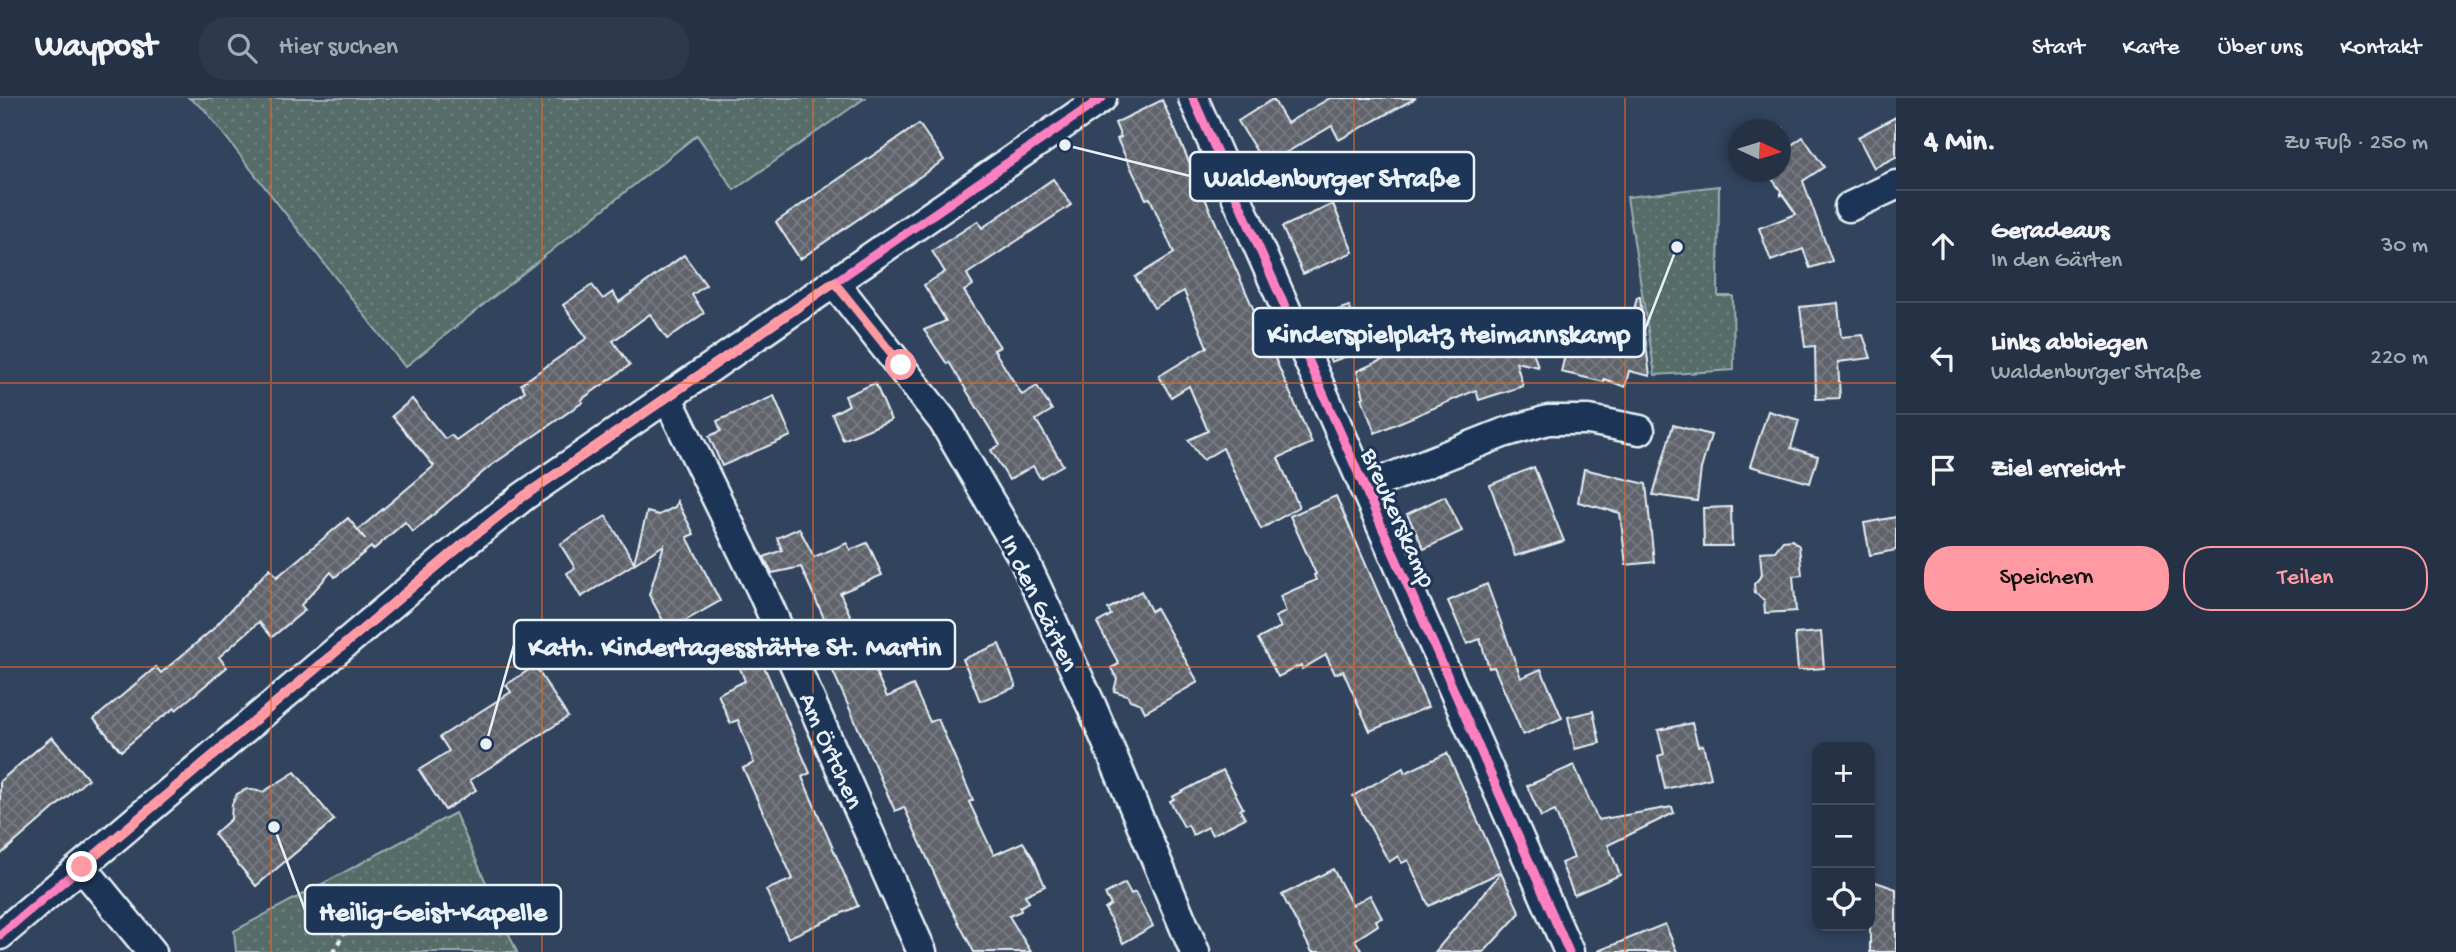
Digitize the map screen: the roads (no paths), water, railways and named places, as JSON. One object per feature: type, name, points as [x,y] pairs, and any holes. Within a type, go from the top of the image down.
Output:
[{"type":"street","points":[[0,935],[462,545],[524,496],[1102,98]]},
{"type":"street","name":"Breukerskamp","points":[[1197,99],[1364,488],[1569,952]]},
{"type":"street","points":[[1849,207],[1896,185]]},
{"type":"street","name":"In den Gärten","points":[[834,282],[943,421],[1023,558],[1086,695],[1195,952]]},
{"type":"street","name":"Am Örtchen","points":[[668,399],[761,589],[922,952]]},
{"type":"street","points":[[1364,488],[1503,433],[1548,420],[1589,420],[1640,430]]},
{"type":"street","points":[[82,867],[152,952]]},
{"type":"place","name":"Waldenburger Straße","points":[[1065,145]]},
{"type":"place","name":"Kinderspielplatz Heimannskamp","points":[[1677,247]]},
{"type":"place","name":"Kath. Kindertagesstätte St. Martin","points":[[486,744]]},
{"type":"place","name":"Heilig-Geist-Kapelle","points":[[274,827]]}]
